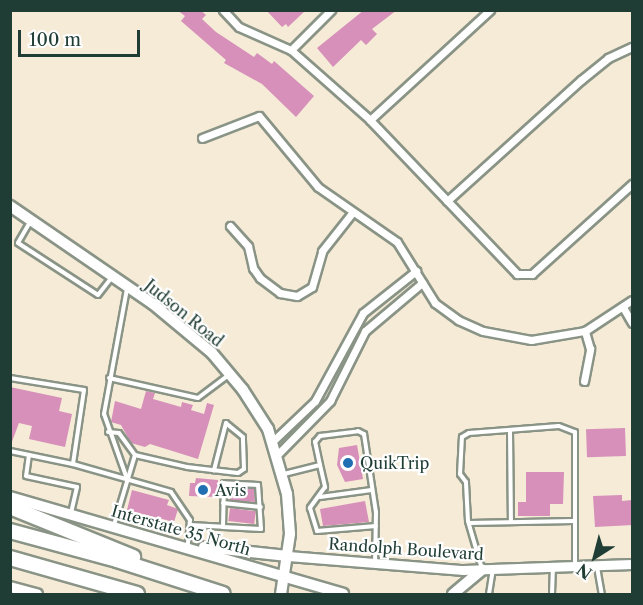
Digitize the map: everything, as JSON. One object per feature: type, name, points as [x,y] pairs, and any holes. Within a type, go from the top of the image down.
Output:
[{"type":"highway","points":[[10,507],[217,593]]},
{"type":"highway","points":[[10,531],[217,593]]},
{"type":"highway","points":[[10,558],[137,594]]},
{"type":"main road","name":"Judson Road","points":[[10,206],[128,287],[212,353],[230,374],[273,441],[282,475],[289,517],[288,556],[281,594]]},
{"type":"main road","name":"Interstate 35 North","points":[[10,497],[183,544],[343,594]]},
{"type":"main road","name":"Randolph Boulevard","points":[[183,544],[288,556]]},
{"type":"main road","points":[[453,594],[488,570]]},
{"type":"main road","points":[[10,587],[37,594]]},
{"type":"street","points":[[224,10],[239,27],[291,50],[370,120],[517,274],[526,276],[633,184]]},
{"type":"street","points":[[291,50],[331,10]]},
{"type":"street","points":[[370,120],[490,10]]},
{"type":"street","points":[[447,201],[581,80],[608,58],[633,47]]},
{"type":"street","points":[[202,138],[259,116],[303,172],[352,213],[392,237],[443,310],[483,331],[531,340],[585,331],[624,309],[633,300]]},
{"type":"street","points":[[230,226],[248,246],[253,268],[260,278],[280,293],[297,296],[312,287],[322,251],[352,213]]},
{"type":"street","points":[[273,441],[315,401],[363,314],[416,271]]},
{"type":"street","points":[[277,455],[330,401],[365,332],[422,283]]},
{"type":"street","points":[[624,309],[633,323]]},
{"type":"street","points":[[584,381],[590,349],[585,331]]},
{"type":"street","name":"Randolph Boulevard","points":[[288,556],[375,564],[488,570],[633,564]]},
{"type":"lane","points":[[31,220],[18,243],[98,295],[113,277]]},
{"type":"lane","points":[[126,477],[108,432],[104,414],[128,287]]},
{"type":"lane","points":[[109,378],[198,398],[230,374]]},
{"type":"lane","points":[[10,378],[84,390],[73,464]]},
{"type":"lane","points":[[108,432],[119,433],[135,455],[214,470],[238,473],[244,469],[243,437],[233,425],[223,425],[214,470]]},
{"type":"lane","points":[[489,594],[488,570],[469,523],[466,482],[460,474],[462,437],[559,426],[575,432],[575,568]]},
{"type":"lane","points":[[375,564],[376,526],[364,434],[358,431],[320,436],[315,442],[325,487],[310,508],[318,531],[376,526]]},
{"type":"lane","points":[[510,431],[511,522]]},
{"type":"lane","points":[[10,451],[126,477],[171,492],[187,512],[190,525],[183,544]]},
{"type":"lane","points":[[29,455],[26,476],[77,487],[71,514]]},
{"type":"lane","points":[[114,526],[126,477],[135,455]]},
{"type":"lane","points":[[282,475],[320,465]]},
{"type":"lane","points":[[190,525],[223,527],[261,529],[258,485],[224,483],[223,527]]},
{"type":"lane","points":[[320,497],[372,490]]},
{"type":"lane","points":[[223,503],[261,507]]},
{"type":"lane","points":[[469,523],[574,521]]},
{"type":"lane","points":[[597,566],[602,594]]},
{"type":"lane","points":[[552,594],[553,569]]},
{"type":"building","points":[[177,10],[200,10],[206,15],[202,19],[216,32],[254,57],[257,53],[272,64],[274,61],[314,96],[296,117],[262,84],[224,63],[226,60],[181,21],[185,16]]},
{"type":"building","points":[[266,10],[306,10],[288,27],[286,24],[282,27]]},
{"type":"building","points":[[364,10],[397,10],[372,29],[377,34],[366,45],[361,40],[333,67],[317,48]]},
{"type":"building","points":[[10,387],[62,398],[59,411],[72,414],[65,447],[29,439],[32,426],[19,423],[10,447]]},
{"type":"building","points":[[146,391],[155,393],[153,399],[181,407],[182,402],[193,405],[191,410],[204,414],[207,403],[214,405],[198,459],[150,444],[145,447],[131,443],[121,425],[111,422],[115,401],[141,409]]},
{"type":"building","points":[[625,428],[626,456],[587,457],[586,429]]},
{"type":"building","name":"QuikTrip","points":[[357,445],[363,479],[345,482],[337,465],[339,448]]},
{"type":"building","points":[[526,472],[564,472],[563,504],[550,504],[550,516],[518,516],[518,502],[526,502]]},
{"type":"building","name":"Avis","points":[[196,478],[218,480],[217,497],[189,496],[190,483],[195,483]]},
{"type":"building","points":[[232,488],[254,489],[255,502],[230,500]]},
{"type":"building","points":[[132,490],[169,500],[167,505],[178,509],[174,522],[127,510]]},
{"type":"building","points":[[622,495],[622,501],[632,500],[633,525],[595,527],[593,496]]},
{"type":"building","name":"QuikTrip","points":[[365,501],[369,522],[323,526],[320,509]]},
{"type":"building","points":[[230,508],[256,511],[254,524],[228,521]]},
{"type":"place","name":"QuikTrip","points":[[348,463]]},
{"type":"place","name":"Avis","points":[[203,490]]}]
